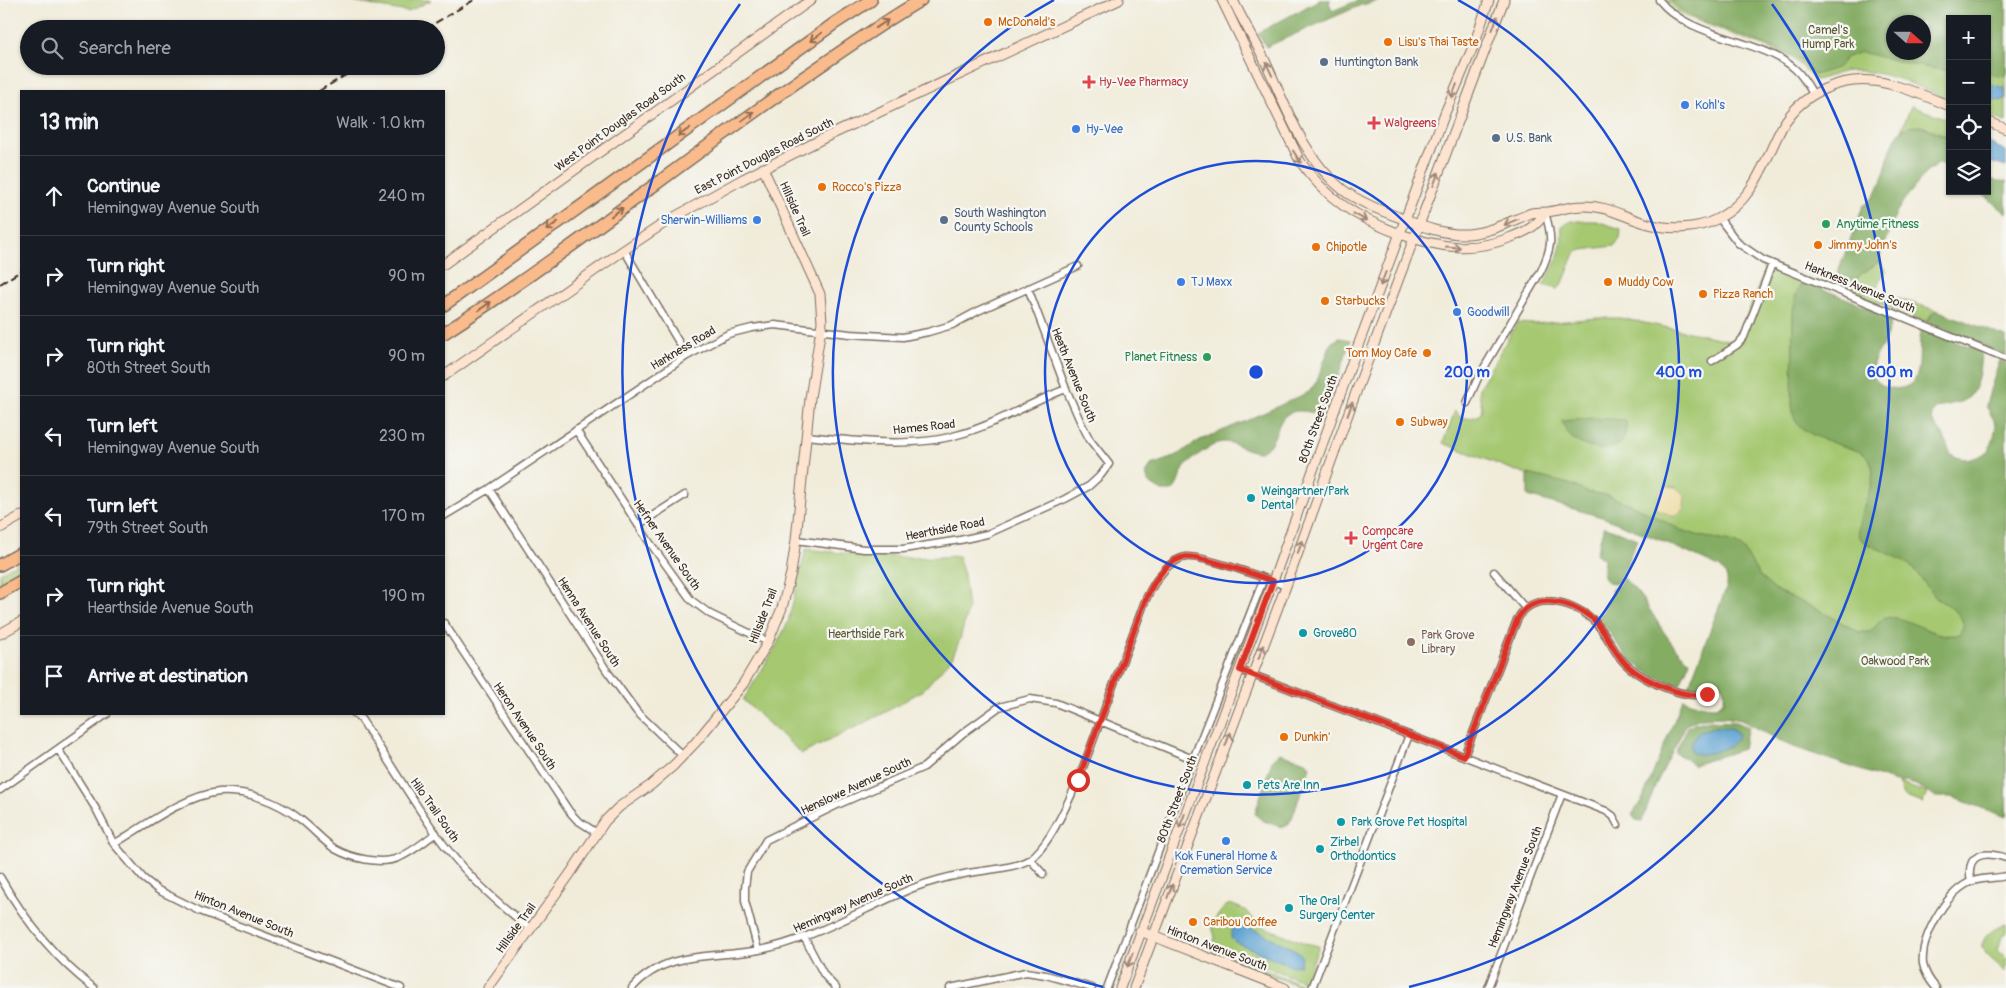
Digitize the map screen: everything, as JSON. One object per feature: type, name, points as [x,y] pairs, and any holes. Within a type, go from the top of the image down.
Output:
[{"type":"highway","points":[[445,304],[835,23],[871,0]]},
{"type":"highway","points":[[445,332],[475,313],[766,104],[921,0]]},
{"type":"highway","points":[[0,565],[20,554]]},
{"type":"highway","points":[[0,593],[20,582]]},
{"type":"street","name":"West Point Douglas Road South","points":[[445,263],[811,0]]},
{"type":"street","name":"East Point Douglas Road South","points":[[445,375],[669,220],[763,168],[1119,0]]},
{"type":"street","points":[[1222,0],[1287,138],[1305,169],[1317,183],[1344,207],[1368,221],[1400,234],[1444,246],[1481,246],[1500,242],[1538,224],[1545,213]]},
{"type":"street","points":[[1232,0],[1259,49],[1301,139],[1321,168],[1338,185],[1358,200],[1405,220],[1444,232],[1469,234],[1499,227],[1532,212],[1545,213],[1569,207],[1594,206],[1652,225],[1671,228],[1693,226],[1718,218],[1741,202],[1750,192],[1761,173],[1784,124],[1797,107],[1814,94],[1840,83],[1867,80],[1899,86],[1947,105]]},
{"type":"street","name":"80th Street South","points":[[1107,988],[1193,759],[1269,580],[1445,113],[1475,42],[1489,0]]},
{"type":"street","points":[[1134,988],[1253,675],[1349,410],[1504,0]]},
{"type":"street","points":[[1659,0],[1674,15],[1687,23],[1785,62],[1802,77],[1814,94]]},
{"type":"street","points":[[1991,123],[2006,129]]},
{"type":"street","name":"Hillside Trail","points":[[488,988],[597,833],[618,807],[651,785],[683,756],[743,684],[768,642],[782,608],[791,573],[796,540],[806,436],[821,330],[822,310],[820,294],[763,168]]},
{"type":"street","points":[[1466,403],[1478,378],[1548,256],[1551,238],[1545,213]]},
{"type":"street","name":"Harkness Avenue South","points":[[1718,218],[1741,246],[1772,264],[2006,359]]},
{"type":"street","points":[[624,250],[687,356]]},
{"type":"street","points":[[1712,361],[1737,345],[1744,337],[1772,264]]},
{"type":"street","name":"Harkness Road","points":[[445,515],[489,489],[687,356],[728,334],[752,328],[775,326],[903,337],[952,326],[978,311],[1078,266]]},
{"type":"street","name":"Heath Avenue South","points":[[1028,288],[1066,389],[1090,440],[1110,464]]},
{"type":"street","name":"Hames Road","points":[[806,436],[853,441],[893,442],[956,436],[990,424],[1066,389]]},
{"type":"street","name":"Hefner Avenue South","points":[[576,430],[638,525],[691,600],[710,614],[768,642]]},
{"type":"street","name":"Hearthside Road","points":[[796,540],[864,549],[903,549],[987,534],[1089,486],[1110,464]]},
{"type":"street","name":"Henna Avenue South","points":[[489,489],[612,678],[637,712],[683,756]]},
{"type":"street","points":[[638,525],[685,495]]},
{"type":"street","points":[[0,528],[20,517]]},
{"type":"street","name":"Hemingway Avenue South","points":[[632,988],[641,978],[667,962],[758,950],[792,942],[922,884],[963,874],[1006,867],[1030,859],[1047,840],[1078,780],[1153,583],[1172,564],[1185,557],[1201,558],[1286,586]]},
{"type":"street","points":[[1494,572],[1525,608]]},
{"type":"street","name":"80th Street South","points":[[1120,988],[1240,670],[1269,580]]},
{"type":"street","points":[[1464,756],[1517,620],[1525,608],[1537,602],[1550,600],[1579,610],[1595,622],[1621,659],[1639,675],[1689,695],[1700,696],[1710,693]]},
{"type":"street","points":[[0,634],[20,623]]},
{"type":"street","name":"Heron Avenue South","points":[[445,624],[569,810],[577,820],[597,833]]},
{"type":"street","points":[[1240,670],[1607,811],[1613,816],[1618,825]]},
{"type":"street","name":"Henslowe Avenue South","points":[[758,950],[745,901],[746,872],[766,840],[835,806],[924,767],[963,733],[1000,707],[1030,699],[1045,701],[1079,711],[1193,759]]},
{"type":"street","points":[[0,790],[106,715]]},
{"type":"street","name":"Hilo Trail South","points":[[356,715],[361,719],[436,834],[484,889],[531,929]]},
{"type":"street","points":[[1312,988],[1409,735]]},
{"type":"street","name":"Hinton Avenue South","points":[[58,749],[96,809],[114,844],[142,878],[158,890],[200,911],[401,988]]},
{"type":"street","points":[[114,844],[190,800],[217,792],[258,796],[300,819],[335,848],[356,857],[378,860],[398,858],[436,834]]},
{"type":"street","name":"Hemingway Avenue South","points":[[1488,988],[1562,794]]},
{"type":"street","points":[[1971,882],[1971,866],[1974,859],[1978,856],[1988,854],[2006,858]]},
{"type":"street","points":[[1030,859],[1043,874]]},
{"type":"street","points":[[1936,988],[1926,975],[1923,964],[1924,950],[1928,937],[1945,905],[1971,882],[2006,876]]},
{"type":"street","points":[[0,878],[15,903],[50,948],[75,974],[94,988]]},
{"type":"street","name":"Hinton Avenue South","points":[[1140,931],[1285,988]]},
{"type":"street","points":[[804,937],[824,974],[836,988]]},
{"type":"street","points":[[950,988],[1026,972],[1046,975],[1092,988]]},
{"type":"green space","points":[[342,0],[431,0],[408,12]]},
{"type":"green space","points":[[1319,0],[1331,0],[1329,2],[1332,11],[1359,0],[1383,0],[1361,5],[1266,47],[1258,33]]},
{"type":"green space","name":"Camel's Hump Park","points":[[1666,0],[2006,0],[2006,122],[1991,116],[1991,15],[1946,15],[1946,98],[1901,80],[1862,71],[1849,71],[1815,80],[1789,56],[1685,16]]},
{"type":"green space","name":"Camel's Hump Park","points":[[1670,0],[2006,0],[2006,76],[1991,74],[1991,15],[1946,15],[1946,70],[1893,60],[1931,60],[1931,15],[1886,15],[1886,58],[1861,52],[1845,58],[1837,68],[1814,75],[1802,61],[1790,54],[1693,17],[1678,8]]},
{"type":"green space","points":[[1911,106],[1946,119],[1946,136],[1931,129],[1918,126],[1906,129],[1900,133]]},
{"type":"green space","points":[[1911,126],[1921,126],[1946,136],[1946,165],[1938,164],[1928,171],[1904,200],[1896,213],[1881,252],[1880,261],[1861,274],[1853,284],[1836,277],[1863,206],[1871,200],[1877,191],[1896,137],[1902,130]]},
{"type":"green space","points":[[1991,180],[2006,182],[2006,213],[1984,195],[1991,195]]},
{"type":"green space","points":[[1571,221],[1596,221],[1621,229],[1620,239],[1614,246],[1582,250],[1575,253],[1563,283],[1557,289],[1543,285],[1555,264],[1560,249],[1561,226]]},
{"type":"green space","points":[[1880,261],[1886,272],[1880,279],[1875,292],[1853,284],[1861,274]]},
{"type":"green space","name":"Oakwood Park","points":[[1761,265],[1865,306],[1823,416],[1896,444],[2006,590],[2006,815],[1719,705],[1723,699],[1724,689],[1717,680],[1706,679],[1695,688],[1740,557],[1443,443],[1455,411],[1460,416],[1470,418],[1476,416],[1482,410],[1479,388],[1517,323],[1534,324],[1597,318],[1620,318],[1733,341],[1741,331],[1763,274],[1764,269]]},
{"type":"green space","points":[[1835,279],[1876,295],[1877,292],[1939,311],[1932,313],[1926,322],[1852,293],[1834,282]]},
{"type":"green space","points":[[1802,281],[1893,317],[1872,366],[1874,377],[1884,386],[1891,388],[1906,387],[1916,377],[1919,367],[1922,328],[1981,352],[1977,381],[1970,396],[1966,400],[1940,407],[1932,414],[1932,420],[1943,435],[1949,451],[1957,457],[1966,459],[1981,456],[1992,444],[1996,424],[1986,406],[2000,360],[2006,363],[2006,817],[1952,797],[1935,797],[1916,785],[1906,782],[1895,782],[1788,745],[1741,720],[1724,717],[1702,718],[1687,723],[1657,782],[1642,821],[1636,820],[1632,815],[1643,798],[1683,699],[1711,707],[1722,704],[1725,698],[1724,688],[1715,679],[1703,680],[1693,689],[1688,688],[1727,586],[1727,578],[1719,567],[1660,540],[1602,517],[1528,496],[1528,474],[1569,484],[1588,492],[1606,495],[1635,506],[1681,530],[1735,543],[1744,550],[1760,577],[1775,590],[1819,610],[1859,632],[1870,632],[1881,620],[1890,617],[1940,634],[1959,634],[1963,628],[1959,615],[1938,599],[1909,565],[1899,558],[1868,544],[1859,537],[1861,515],[1872,480],[1872,469],[1869,460],[1861,452],[1826,441],[1809,433],[1795,419],[1792,405],[1793,310],[1796,295]]},
{"type":"green space","points":[[1935,311],[2006,337],[2006,355],[1926,322]]},
{"type":"green space","points":[[1339,338],[1351,340],[1324,416],[1306,411],[1293,412],[1285,416],[1280,422],[1273,439],[1260,452],[1228,442],[1214,445],[1202,452],[1187,465],[1172,491],[1162,491],[1149,483],[1146,474],[1151,465],[1174,457],[1200,440],[1309,392],[1317,381],[1331,343]]},
{"type":"green space","points":[[1593,418],[1626,420],[1626,432],[1622,440],[1616,446],[1608,448],[1590,447],[1581,444],[1570,436],[1562,421]]},
{"type":"green space","points":[[1604,526],[1637,539],[1621,577],[1616,583],[1604,579],[1604,559],[1596,554]]},
{"type":"green space","name":"Hearthside Park","points":[[806,549],[882,556],[958,556],[964,575],[968,609],[960,639],[952,658],[923,690],[886,712],[802,754],[743,700],[773,652],[788,622]]},
{"type":"green space","points":[[20,562],[20,578],[0,589],[0,573]]},
{"type":"green space","points":[[1623,578],[1641,597],[1671,642],[1690,661],[1680,684],[1671,683],[1640,668],[1625,654],[1599,618],[1610,598],[1612,589],[1619,585]]},
{"type":"green space","points":[[1706,721],[1735,722],[1749,727],[1743,749],[1693,765],[1687,759],[1675,753],[1689,725]],"holes":[[[1711,727],[1730,728],[1737,739],[1729,746],[1699,754]]]},
{"type":"green space","points":[[1279,753],[1306,761],[1310,767],[1292,818],[1288,825],[1284,827],[1264,821],[1255,813],[1272,761]]},
{"type":"green space","points":[[1899,783],[1927,793],[1923,803],[1905,797]]},
{"type":"green space","points":[[1230,904],[1245,910],[1259,925],[1305,943],[1319,946],[1305,982],[1213,946],[1215,937],[1211,923],[1224,907]]},
{"type":"green space","points":[[2006,924],[2006,934],[2002,936],[1998,950],[2006,958],[2006,972],[1987,955],[1982,946],[1985,938],[1991,932]]},
{"type":"green space","points":[[1212,949],[1304,986],[1299,986],[1212,952]]},
{"type":"sand","points":[[1663,487],[1676,487],[1685,496],[1684,508],[1675,517],[1656,509],[1655,505]]},
{"type":"water","points":[[1991,84],[2005,88],[2005,99],[2000,101],[1991,99]]},
{"type":"water","points":[[1991,144],[2006,151],[2006,167],[1991,162]]},
{"type":"water","points":[[1717,727],[1730,728],[1738,733],[1737,739],[1716,752],[1696,754],[1691,752],[1691,743],[1700,731]]},
{"type":"water","points":[[1237,924],[1258,931],[1299,952],[1302,957],[1300,965],[1292,966],[1235,942],[1231,938],[1231,933]]},
{"type":"railway","points":[[440,20],[474,0]]},
{"type":"railway","points":[[321,90],[346,75]]},
{"type":"railway","points":[[0,284],[20,272]]},
{"type":"place","name":"McDonald's","points":[[988,22]]},
{"type":"place","name":"Lisu's Thai Taste","points":[[1388,42]]},
{"type":"place","name":"Huntington Bank","points":[[1324,62]]},
{"type":"place","name":"Hy-Vee Pharmacy","points":[[1089,82]]},
{"type":"place","name":"Kohl's","points":[[1685,105]]},
{"type":"place","name":"Walgreens","points":[[1374,123]]},
{"type":"place","name":"Hy-Vee","points":[[1076,129]]},
{"type":"place","name":"U.S. Bank","points":[[1496,138]]},
{"type":"place","name":"Rocco's Pizza","points":[[822,187]]},
{"type":"place","name":"Sherwin-Williams","points":[[757,220]]},
{"type":"place","name":"South Washington County Schools","points":[[944,220]]},
{"type":"place","name":"Anytime Fitness","points":[[1826,224]]},
{"type":"place","name":"Jimmy John's","points":[[1818,245]]},
{"type":"place","name":"Chipotle","points":[[1316,247]]},
{"type":"place","name":"TJ Maxx","points":[[1181,282]]},
{"type":"place","name":"Muddy Cow","points":[[1608,282]]},
{"type":"place","name":"Pizza Ranch","points":[[1703,294]]},
{"type":"place","name":"Starbucks","points":[[1325,301]]},
{"type":"place","name":"Goodwill","points":[[1457,312]]},
{"type":"place","name":"Tom Moy Cafe","points":[[1427,353]]},
{"type":"place","name":"Planet Fitness","points":[[1207,357]]},
{"type":"place","name":"Subway","points":[[1400,422]]},
{"type":"place","name":"Weingartner/Park Dental","points":[[1251,498]]},
{"type":"place","name":"Compcare Urgent Care","points":[[1351,538]]},
{"type":"place","name":"Grove80","points":[[1303,633]]},
{"type":"place","name":"Park Grove Library","points":[[1411,642]]},
{"type":"place","name":"Dunkin'","points":[[1284,737]]},
{"type":"place","name":"Pets Are Inn","points":[[1247,785]]},
{"type":"place","name":"Park Grove Pet Hospital","points":[[1341,822]]},
{"type":"place","name":"Kok Funeral Home & Cremation Service","points":[[1226,841]]},
{"type":"place","name":"Zirbel Orthodontics","points":[[1320,849]]},
{"type":"place","name":"The Oral Surgery Center","points":[[1289,908]]},
{"type":"place","name":"Caribou Coffee","points":[[1193,922]]},
{"type":"route","points":[[1078,780],[1153,583],[1172,564],[1185,557],[1201,558],[1273,581],[1240,670],[1464,756],[1521,612],[1529,605],[1544,600],[1552,601],[1586,614],[1597,624],[1624,663],[1642,677],[1689,695],[1700,696],[1707,694]]}]
